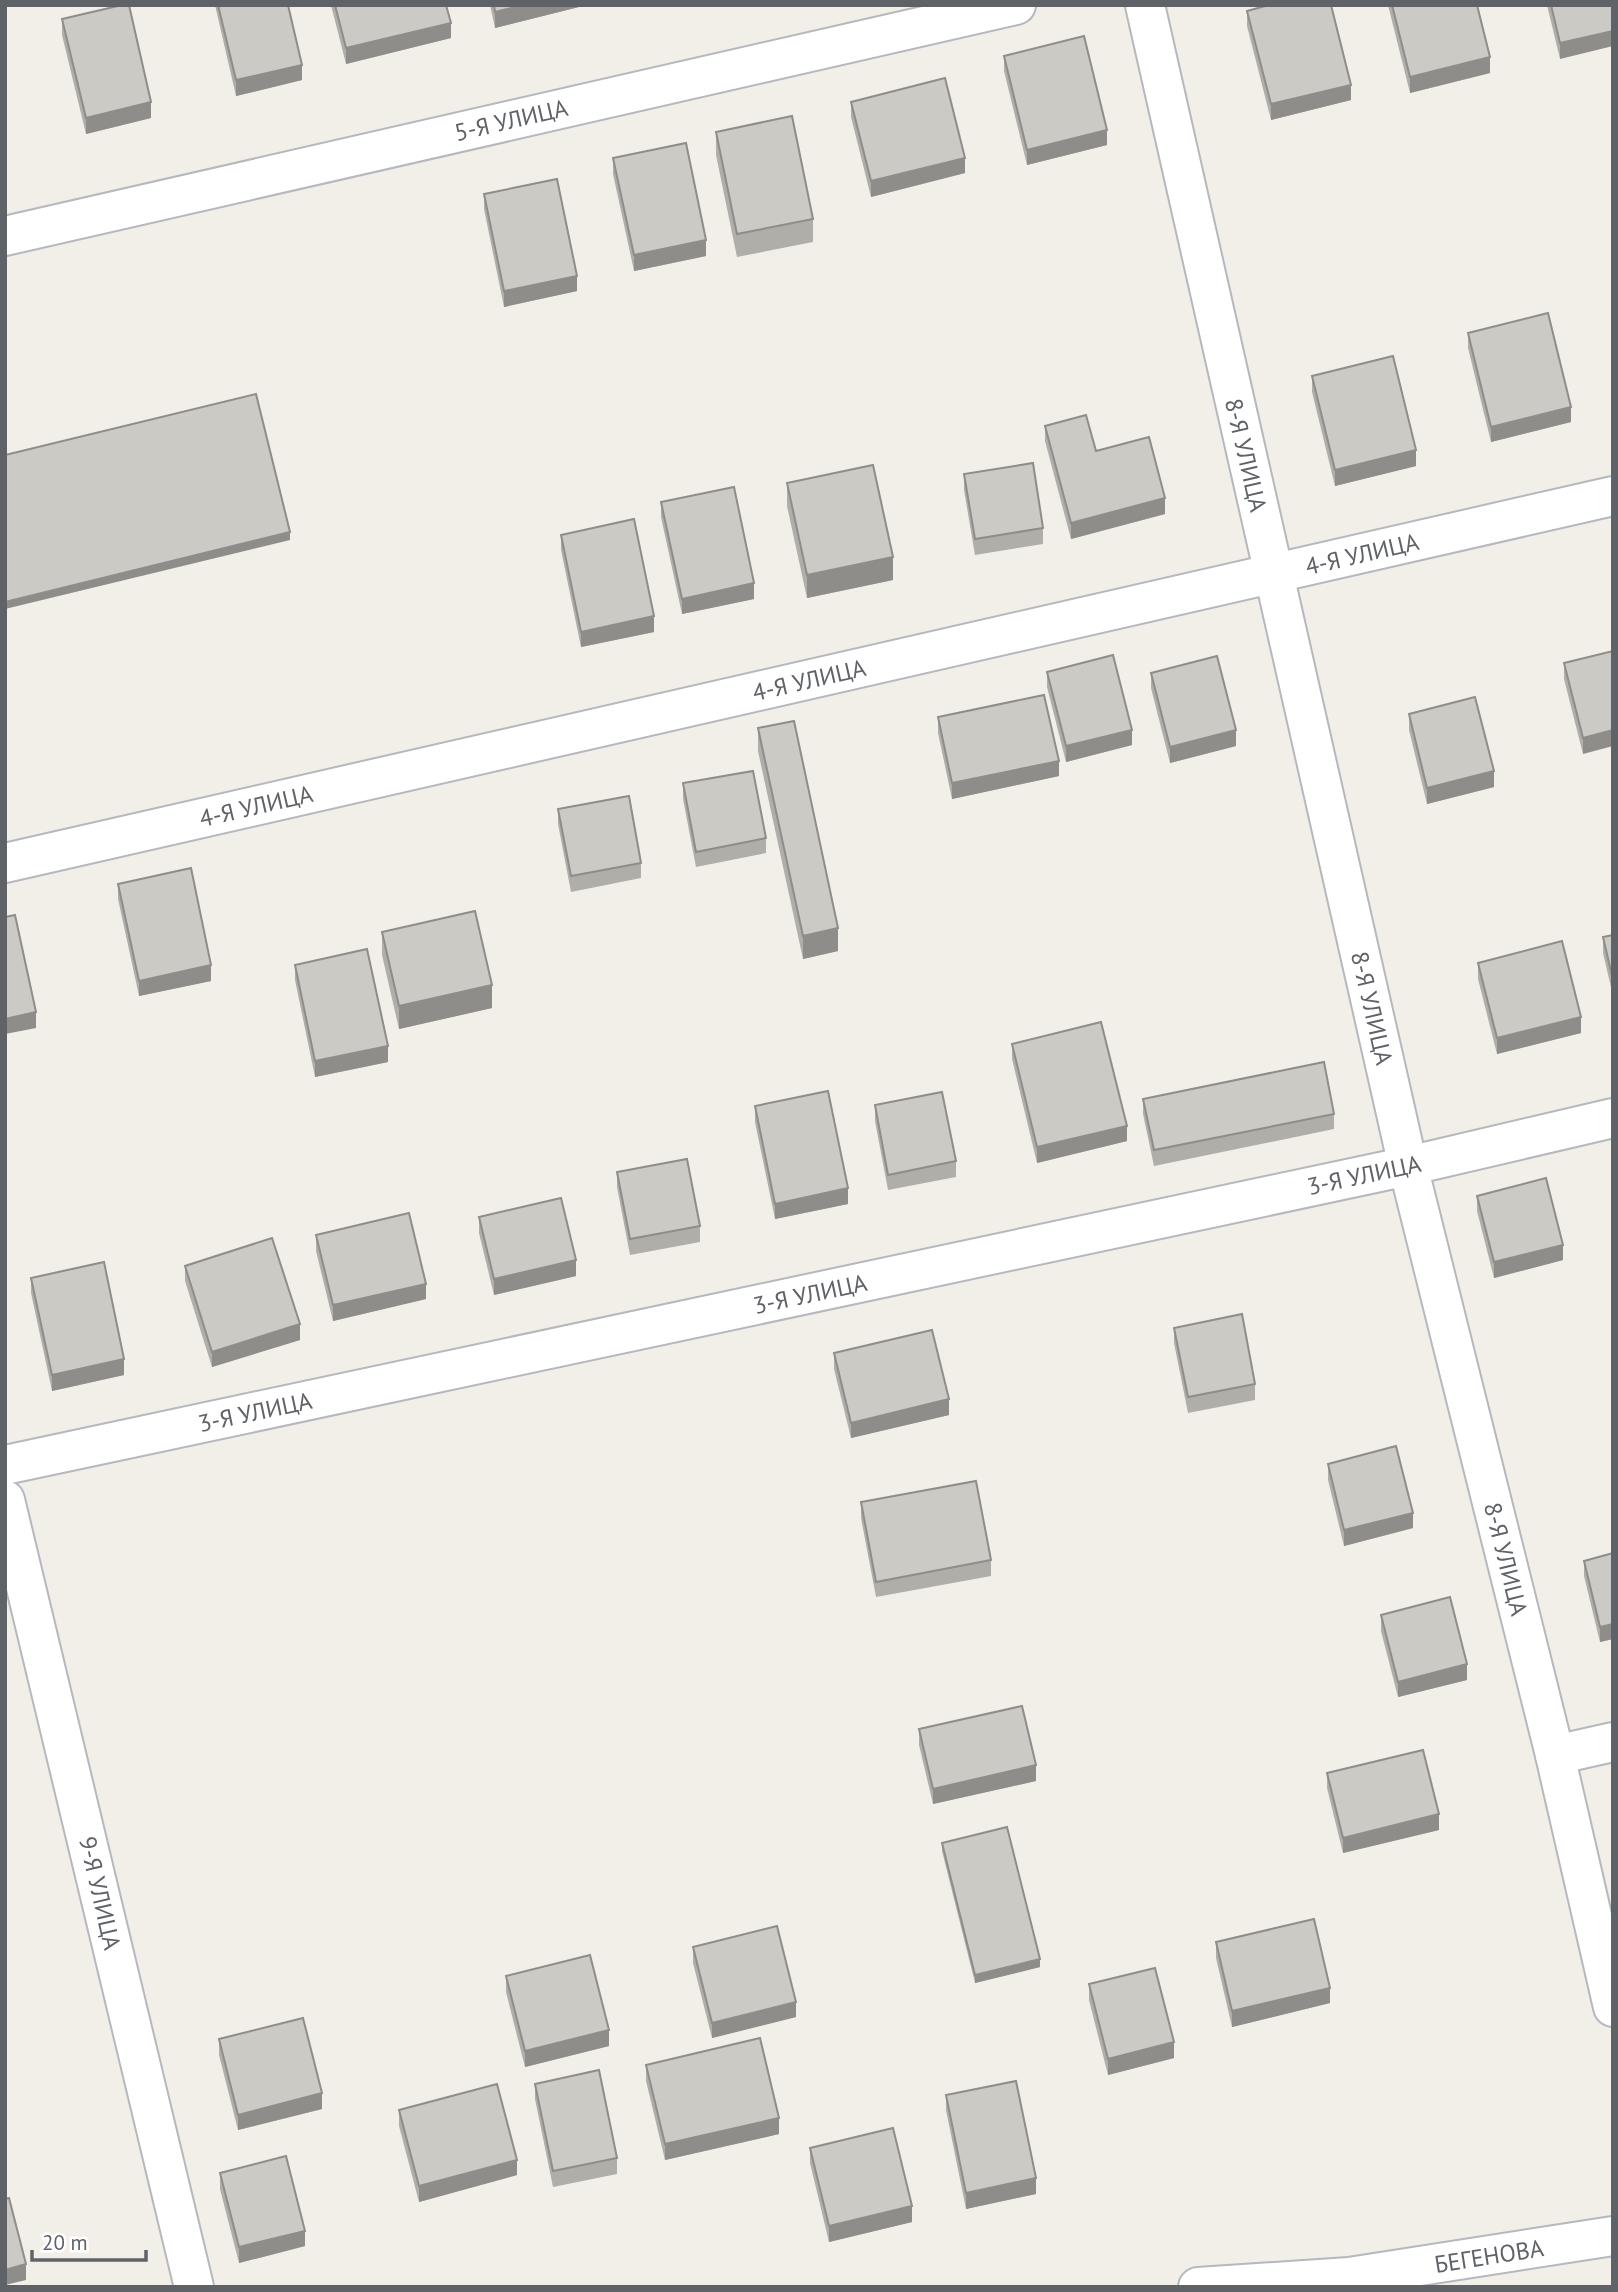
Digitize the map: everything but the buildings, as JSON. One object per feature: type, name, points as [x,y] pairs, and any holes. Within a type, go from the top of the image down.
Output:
[{"type":"street","name":"5-Я УЛИЦА","points":[[5,236],[1016,5]]},
{"type":"street","name":"8-Я УЛИЦА","points":[[1145,5],[1408,1166],[1555,1755],[1613,2007]]},
{"type":"street","name":"4-Я УЛИЦА","points":[[5,863],[1613,496]]},
{"type":"street","name":"3-Я УЛИЦА","points":[[5,1465],[1408,1166],[1613,1118]]},
{"type":"street","name":"9-Я УЛИЦА","points":[[5,1500],[194,2287]]},
{"type":"street","points":[[1555,1755],[1613,1742]]},
{"type":"street","name":"БЕГЕНОВА","points":[[1198,2287],[1349,2277],[1613,2236]]}]
